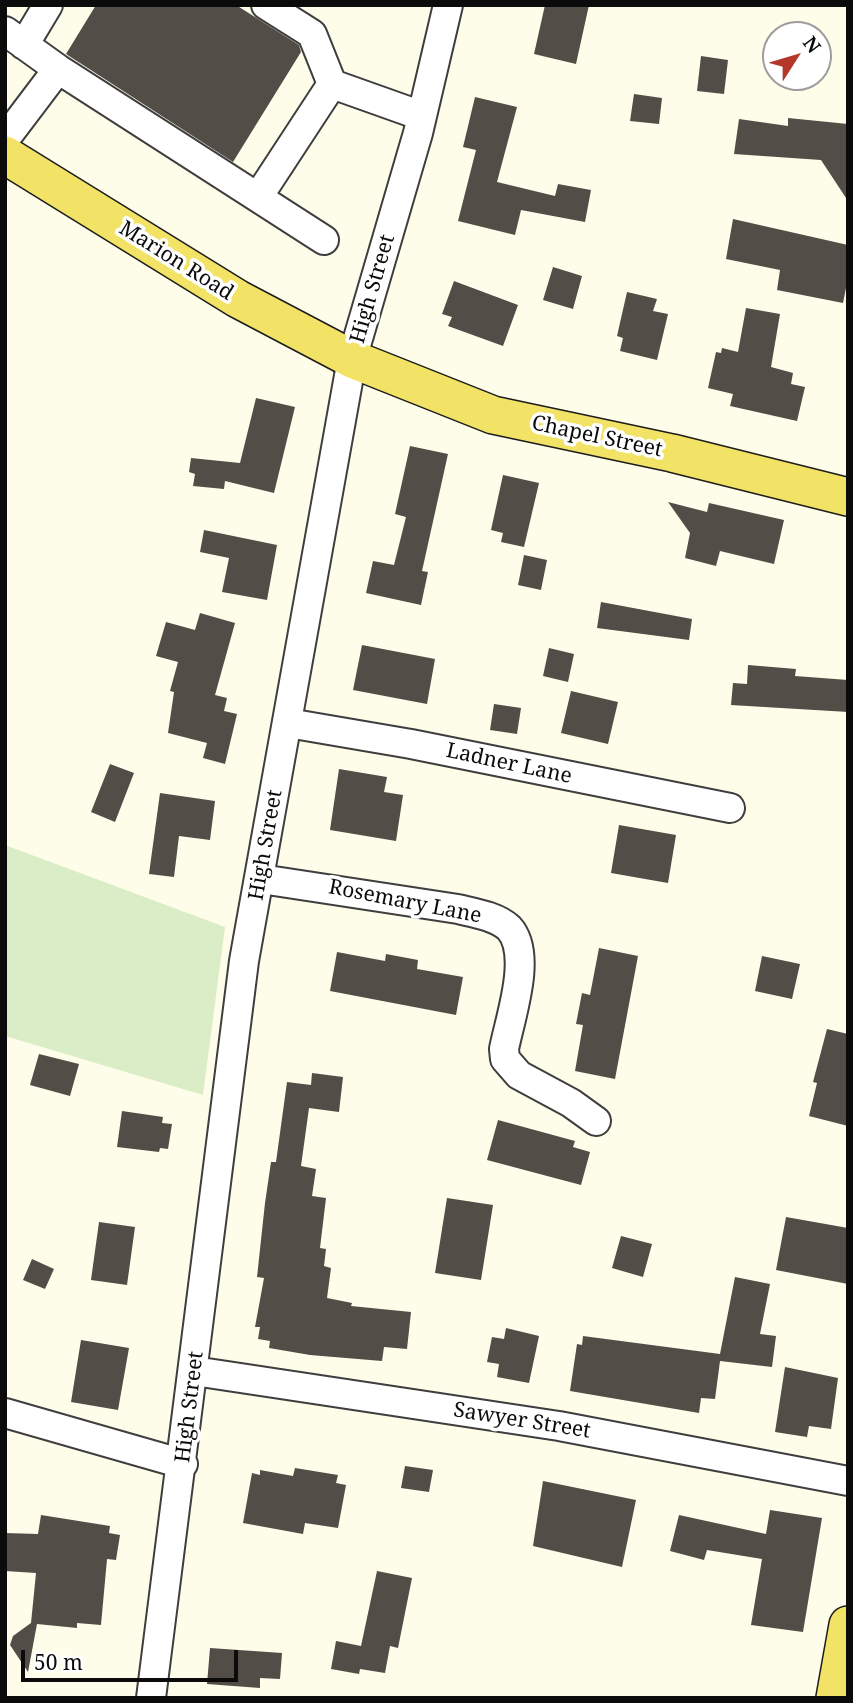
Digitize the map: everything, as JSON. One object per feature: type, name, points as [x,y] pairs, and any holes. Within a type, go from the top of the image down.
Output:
[{"type":"main road","name":"Marion Road","points":[[5,155],[238,299],[352,359]]},
{"type":"main road","name":"Chapel Street","points":[[352,359],[493,415],[672,453],[848,497]]},
{"type":"main road","points":[[835,1698],[848,1625]]},
{"type":"street","points":[[48,5],[15,38],[58,69],[324,240]]},
{"type":"street","points":[[266,5],[312,34],[332,84],[422,116]]},
{"type":"street","name":"High Street","points":[[151,1698],[183,1464],[244,961],[261,879],[352,359],[422,116],[449,5]]},
{"type":"street","points":[[5,139],[58,69]]},
{"type":"street","points":[[258,197],[332,84]]},
{"type":"street","name":"Ladner Lane","points":[[288,723],[411,744],[730,808]]},
{"type":"street","name":"Rosemary Lane","points":[[261,879],[458,909],[488,917],[507,926],[517,939],[521,957],[504,1049],[505,1059],[519,1075],[571,1103],[596,1121]]},
{"type":"street","name":"Sawyer Street","points":[[194,1371],[559,1426],[848,1481]]},
{"type":"street","points":[[5,1413],[183,1464]]},
{"type":"green space","points":[[5,845],[225,927],[203,1095],[5,1036]]},
{"type":"building","points":[[96,5],[236,5],[299,45],[301,52],[233,162],[66,54]]},
{"type":"building","points":[[545,5],[589,5],[576,64],[534,54]]},
{"type":"building","points":[[701,56],[728,60],[724,94],[697,91]]},
{"type":"building","points":[[634,94],[662,98],[659,124],[630,121]]},
{"type":"building","points":[[475,97],[517,107],[497,182],[555,196],[558,184],[591,190],[585,222],[521,210],[515,235],[458,221],[476,150],[463,147]]},
{"type":"building","points":[[788,118],[848,124],[848,201],[821,160],[734,154],[739,119],[788,126]]},
{"type":"building","points":[[733,219],[848,245],[848,278],[843,303],[777,290],[780,270],[726,259]]},
{"type":"building","points":[[553,267],[582,276],[573,309],[543,300]]},
{"type":"building","points":[[454,281],[518,305],[503,346],[448,326],[452,317],[442,314]]},
{"type":"building","points":[[627,292],[657,299],[653,311],[668,314],[657,360],[620,351],[623,338],[617,336]]},
{"type":"building","points":[[746,308],[780,314],[771,367],[793,373],[791,384],[805,387],[797,421],[730,406],[733,394],[708,388],[716,352],[721,353],[722,348],[738,352]]},
{"type":"building","points":[[256,398],[295,407],[274,493],[225,481],[224,489],[193,486],[195,474],[189,472],[191,458],[240,463]]},
{"type":"building","points":[[410,446],[448,454],[422,571],[428,572],[421,605],[366,593],[373,561],[394,565],[406,517],[395,514]]},
{"type":"building","points":[[503,475],[539,483],[524,547],[501,542],[503,533],[491,530]]},
{"type":"building","points":[[668,502],[707,512],[709,503],[784,520],[774,564],[720,551],[716,566],[685,558],[690,533]]},
{"type":"building","points":[[204,530],[277,545],[267,600],[222,592],[229,558],[200,552]]},
{"type":"building","points":[[524,555],[547,560],[541,590],[518,585]]},
{"type":"building","points":[[601,602],[692,619],[689,640],[597,628]]},
{"type":"building","points":[[200,613],[235,623],[215,695],[227,698],[224,711],[237,714],[225,764],[203,758],[207,743],[168,733],[174,692],[170,691],[178,662],[156,656],[166,622],[195,630]]},
{"type":"building","points":[[362,645],[435,659],[427,704],[353,690]]},
{"type":"building","points":[[549,648],[574,654],[568,682],[543,676]]},
{"type":"building","points":[[748,665],[796,669],[795,676],[848,680],[848,712],[731,705],[733,683],[747,684]]},
{"type":"building","points":[[571,691],[618,702],[608,744],[561,733]]},
{"type":"building","points":[[494,704],[521,708],[517,734],[490,730]]},
{"type":"building","points":[[110,764],[134,773],[115,822],[91,812]]},
{"type":"building","points":[[339,769],[387,777],[384,792],[403,795],[396,841],[330,830]]},
{"type":"building","points":[[160,793],[215,801],[210,840],[179,836],[174,877],[149,874]]},
{"type":"building","points":[[619,825],[676,835],[668,883],[611,873]]},
{"type":"building","points":[[599,948],[638,956],[615,1079],[575,1071],[583,1025],[576,1024],[582,993],[590,995]]},
{"type":"building","points":[[337,952],[385,961],[386,954],[418,960],[417,969],[463,977],[456,1015],[330,991]]},
{"type":"building","points":[[762,956],[800,964],[792,999],[755,991]]},
{"type":"building","points":[[827,1029],[848,1034],[848,1126],[809,1116],[817,1083],[813,1082]]},
{"type":"building","points":[[39,1054],[79,1064],[70,1096],[30,1085]]},
{"type":"building","points":[[312,1073],[343,1077],[339,1112],[309,1108],[301,1166],[316,1169],[312,1196],[326,1198],[320,1248],[326,1249],[324,1266],[331,1268],[327,1298],[352,1303],[351,1306],[411,1312],[407,1349],[384,1347],[382,1361],[310,1355],[269,1348],[270,1341],[258,1339],[260,1327],[255,1327],[264,1278],[257,1277],[265,1203],[271,1162],[276,1162],[287,1082],[311,1085]]},
{"type":"building","points":[[122,1111],[163,1117],[162,1123],[172,1124],[168,1149],[160,1148],[159,1152],[117,1147]]},
{"type":"building","points":[[498,1120],[575,1141],[573,1147],[590,1152],[581,1185],[487,1160]]},
{"type":"building","points":[[447,1198],[493,1205],[481,1280],[435,1273]]},
{"type":"building","points":[[786,1217],[848,1228],[848,1284],[776,1270]]},
{"type":"building","points":[[99,1222],[135,1227],[127,1285],[91,1280]]},
{"type":"building","points":[[621,1236],[652,1244],[643,1277],[612,1268]]},
{"type":"building","points":[[32,1259],[54,1269],[45,1289],[23,1280]]},
{"type":"building","points":[[735,1277],[770,1284],[760,1334],[776,1336],[772,1367],[720,1361],[715,1399],[701,1398],[699,1413],[570,1391],[577,1344],[582,1345],[583,1336],[720,1354]]},
{"type":"building","points":[[506,1328],[539,1336],[529,1383],[497,1377],[499,1364],[487,1362],[492,1337],[504,1339]]},
{"type":"building","points":[[81,1340],[129,1348],[118,1410],[71,1402]]},
{"type":"building","points":[[785,1367],[838,1378],[831,1429],[809,1426],[807,1437],[775,1432]]},
{"type":"building","points":[[405,1466],[433,1470],[429,1492],[401,1488]]},
{"type":"building","points":[[295,1468],[338,1475],[336,1483],[346,1485],[338,1528],[305,1523],[303,1534],[243,1523],[252,1473],[260,1475],[260,1470],[293,1476]]},
{"type":"building","points":[[543,1481],[636,1500],[622,1567],[533,1546]]},
{"type":"building","points":[[770,1510],[822,1518],[803,1632],[751,1625],[762,1559],[707,1550],[704,1560],[670,1551],[679,1515],[766,1534]]},
{"type":"building","points":[[41,1515],[110,1526],[109,1533],[120,1535],[116,1560],[107,1559],[101,1625],[77,1623],[77,1628],[37,1624],[28,1672],[10,1645],[13,1636],[31,1623],[36,1573],[5,1571],[5,1533],[38,1534]]},
{"type":"building","points":[[377,1571],[412,1578],[398,1648],[390,1646],[385,1673],[360,1669],[359,1674],[331,1669],[336,1641],[361,1646]]},
{"type":"building","points":[[210,1648],[282,1653],[280,1679],[260,1678],[260,1688],[207,1684]]}]
